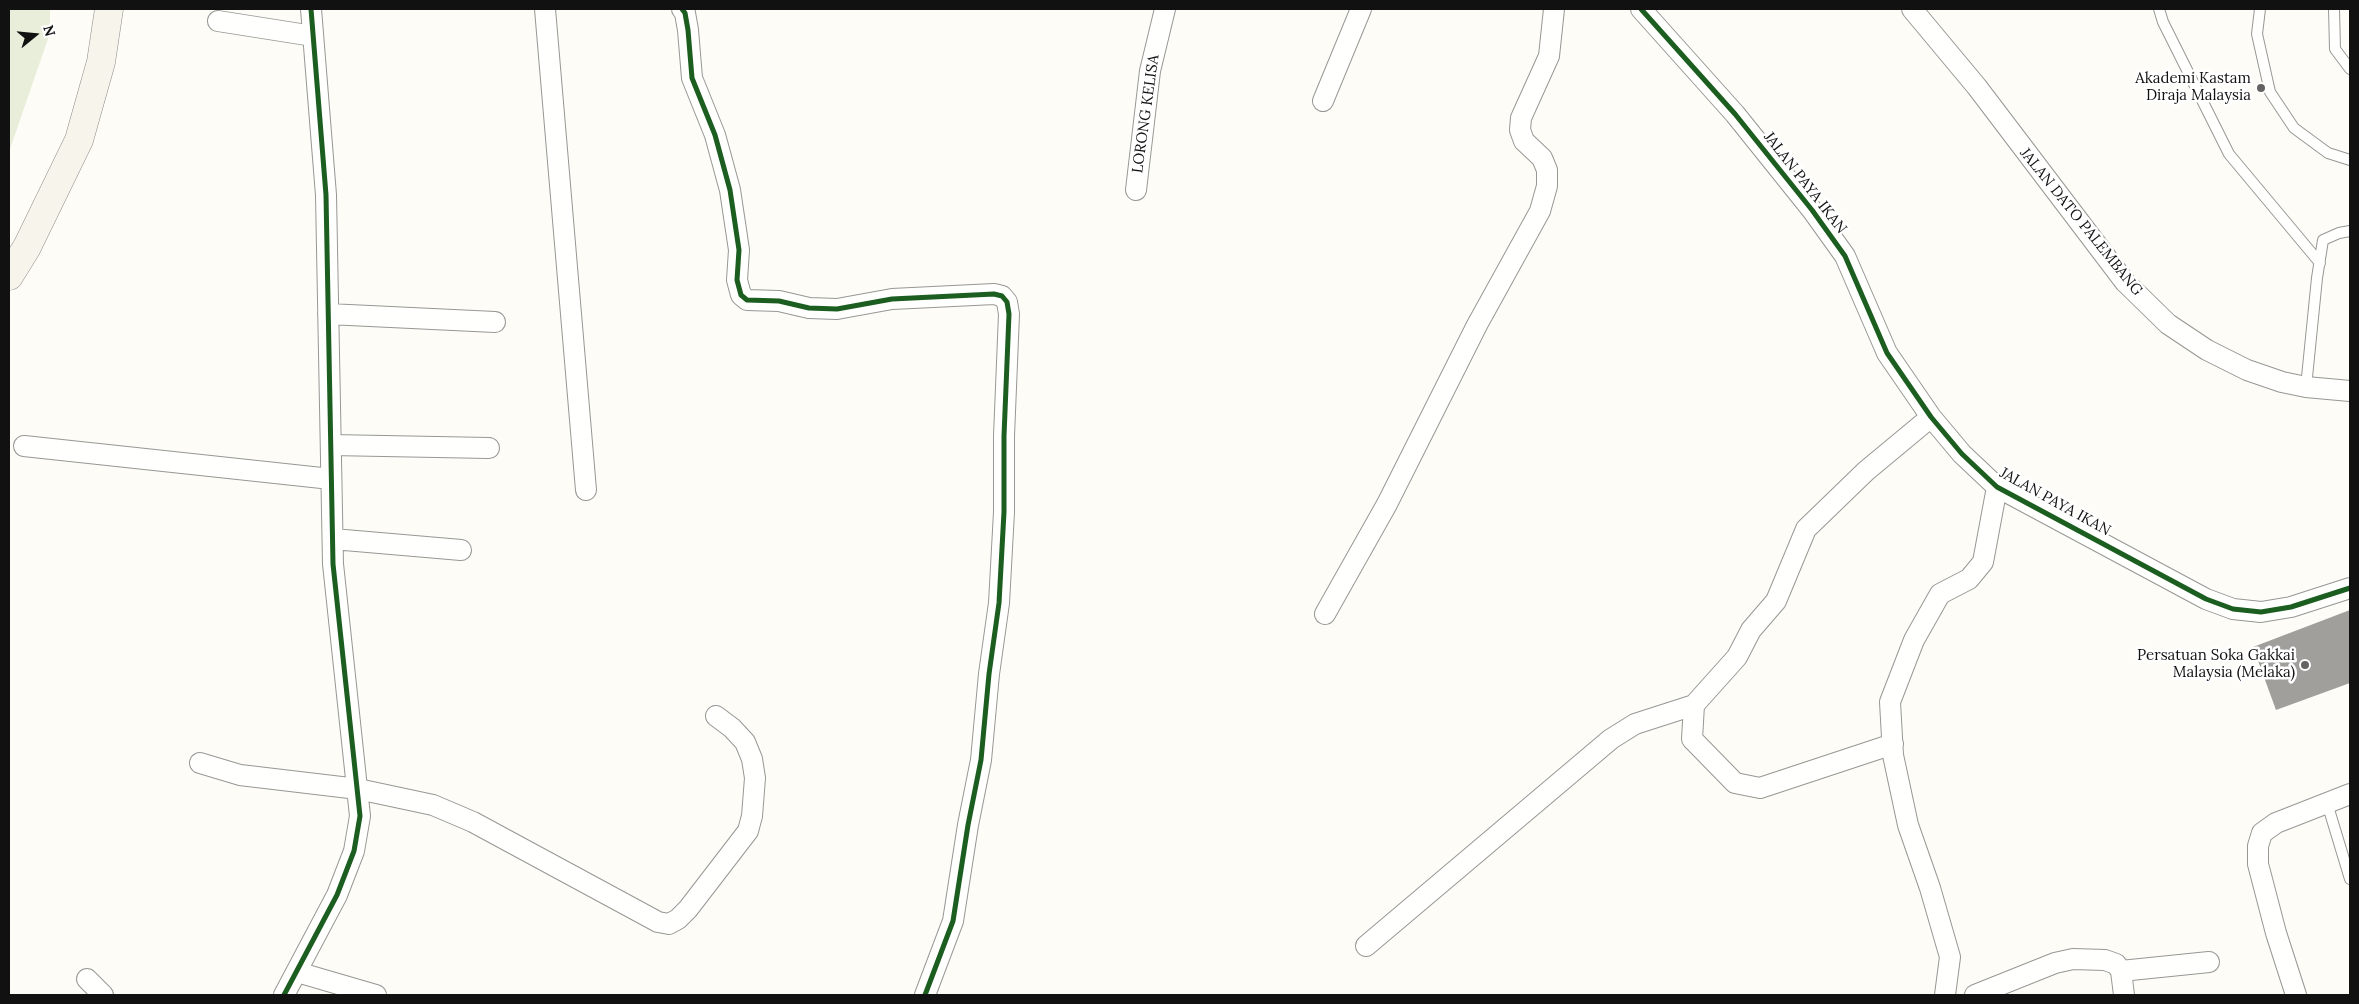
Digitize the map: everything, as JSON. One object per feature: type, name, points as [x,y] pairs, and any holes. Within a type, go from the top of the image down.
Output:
[{"type":"main road","points":[[101,9],[101,62]]},
{"type":"main road","points":[[9,276],[27,247],[79,140],[101,62],[109,9]]},
{"type":"street","points":[[284,995],[337,895],[354,851],[360,816],[333,564],[326,195],[311,9]]},
{"type":"street","points":[[545,9],[586,490]]},
{"type":"street","points":[[682,9],[685,13],[688,30],[692,78],[715,136],[730,190],[739,250],[737,280],[740,295],[747,300],[779,301],[809,308],[837,309],[892,299],[994,294],[1002,296],[1007,302],[1010,314],[1003,540],[999,603],[989,674],[981,760],[968,825],[953,921],[925,995]]},
{"type":"street","name":"LORONG KELISA","points":[[1136,190],[1150,70],[1165,9]]},
{"type":"street","points":[[1323,101],[1361,9]]},
{"type":"street","points":[[1325,614],[1387,504],[1477,325],[1540,211],[1547,186],[1547,170],[1542,158],[1524,141],[1520,130],[1521,118],[1549,56],[1554,9]]},
{"type":"street","name":"JALAN PAYA IKAN","points":[[1641,9],[1735,114],[1812,210],[1845,256],[1887,353],[1931,417],[1962,454],[1997,487],[2206,599],[2233,609],[2261,612],[2284,608],[2350,588]]},
{"type":"street","name":"JALAN DATO PALEMBANG","points":[[1912,9],[1977,87],[2126,282],[2168,324],[2207,350],[2247,370],[2282,382],[2306,387],[2350,390]]},
{"type":"street","points":[[218,21],[313,36]]},
{"type":"street","points":[[328,314],[495,322]]},
{"type":"street","points":[[1366,946],[1611,739],[1635,724],[1694,705],[1737,657],[1751,630],[1776,601],[1806,529],[1866,471],[1931,417]]},
{"type":"street","points":[[331,445],[490,448]]},
{"type":"street","points":[[24,446],[331,478]]},
{"type":"street","points":[[1945,995],[1950,957],[1930,888],[1908,825],[1892,744],[1890,702],[1914,640],[1940,594],[1969,579],[1983,562],[1997,487]]},
{"type":"street","points":[[332,539],[461,550]]},
{"type":"street","points":[[1694,705],[1692,739],[1735,783],[1760,788],[1892,744]]},
{"type":"street","points":[[200,763],[240,775],[358,789],[433,805],[473,822],[649,917],[669,924],[678,919],[688,909],[748,831],[752,816],[755,778],[752,759],[745,742],[732,728],[716,716]]},
{"type":"street","points":[[2296,995],[2276,933],[2258,864],[2258,846],[2262,834],[2276,822],[2350,794]]},
{"type":"street","points":[[1976,995],[2055,963],[2073,959],[2105,960],[2116,964],[2121,971],[2124,995]]},
{"type":"street","points":[[2121,971],[2209,962]]},
{"type":"street","points":[[297,972],[376,995]]},
{"type":"street","points":[[87,979],[104,995]]},
{"type":"lane","points":[[2159,9],[2163,22],[2229,154],[2320,263]]},
{"type":"lane","points":[[2260,9],[2257,34],[2270,92],[2294,128],[2328,153],[2350,160]]},
{"type":"lane","points":[[2334,9],[2335,49],[2350,70]]},
{"type":"lane","points":[[2306,387],[2324,240],[2350,231]]},
{"type":"lane","points":[[2327,803],[2350,879]]},
{"type":"green space","points":[[9,9],[50,9],[50,33],[9,152]]},
{"type":"building","name":"Persatuan Soka Gakkai Malaysia (Melaka)","points":[[2350,610],[2350,683],[2276,710],[2253,647]]},
{"type":"cycle path","points":[[284,995],[337,895],[354,851],[360,816],[333,564],[326,195],[311,9]]},
{"type":"cycle path","points":[[682,9],[685,13],[688,30],[692,78],[715,135],[730,190],[739,250],[737,280],[741,295],[747,300],[779,301],[809,308],[837,309],[892,299],[994,294],[1002,296],[1007,302],[1009,314],[1004,436],[1004,512],[999,603],[989,674],[981,760],[968,825],[953,921],[925,995]]},
{"type":"cycle path","points":[[1641,9],[1735,114],[1812,210],[1845,256],[1887,353],[1931,417],[1962,454],[1997,487],[2206,599],[2233,609],[2261,612],[2291,607],[2350,588]]},
{"type":"place","name":"Akademi Kastam Diraja Malaysia","points":[[2261,88]]},
{"type":"place","name":"Persatuan Soka Gakkai Malaysia (Melaka)","points":[[2305,665]]}]
